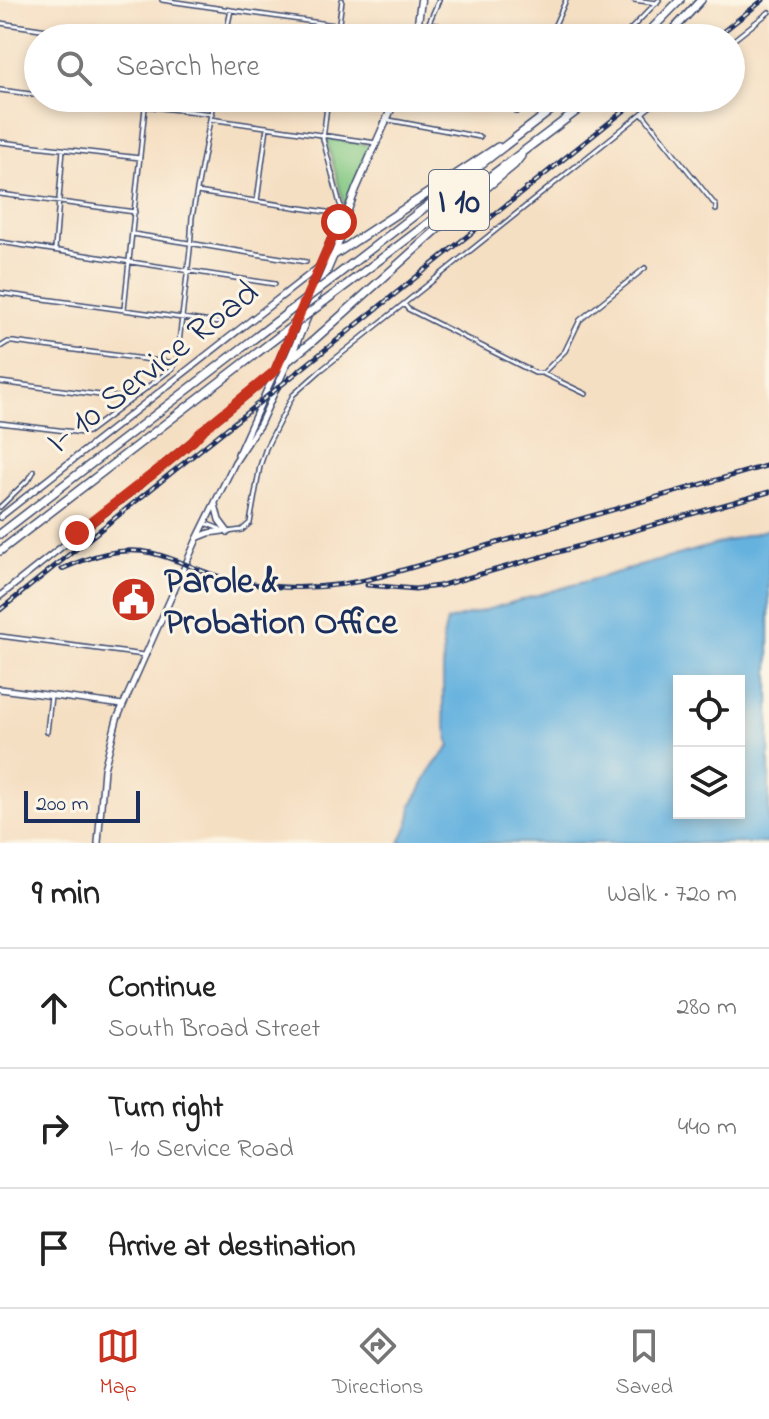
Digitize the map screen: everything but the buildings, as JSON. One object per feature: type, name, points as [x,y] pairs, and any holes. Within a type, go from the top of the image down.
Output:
[{"type":"highway","points":[[657,24],[680,0]]},
{"type":"highway","points":[[679,24],[701,0]]},
{"type":"highway","name":"I 10","points":[[0,534],[549,112]]},
{"type":"highway","name":"I 10","points":[[0,551],[576,112]]},
{"type":"highway","points":[[334,255],[488,152],[518,136]]},
{"type":"highway","points":[[289,360],[514,165],[527,149]]},
{"type":"main road","points":[[418,24],[421,0]]},
{"type":"main road","points":[[98,843],[106,760],[123,705],[198,537],[235,462],[260,424],[289,360],[390,112]]},
{"type":"main road","points":[[235,462],[339,222],[346,215]]},
{"type":"main road","name":"I- 10 Service Road","points":[[0,517],[334,255]]},
{"type":"main road","points":[[0,596],[289,360]]},
{"type":"main road","points":[[250,391],[263,399]]},
{"type":"main road","points":[[198,537],[226,531],[219,520],[215,502]]},
{"type":"main road","points":[[0,689],[123,705]]},
{"type":"street","points":[[162,0],[325,24]]},
{"type":"street","points":[[338,24],[342,0]]},
{"type":"street","points":[[429,24],[439,0]]},
{"type":"street","points":[[555,24],[566,0]]},
{"type":"street","points":[[634,0],[658,2]]},
{"type":"street","points":[[636,24],[658,2]]},
{"type":"street","points":[[228,24],[231,10]]},
{"type":"street","points":[[745,31],[769,12]]},
{"type":"street","points":[[0,23],[24,27]]},
{"type":"street","points":[[0,90],[24,93]]},
{"type":"street","points":[[124,311],[144,112]]},
{"type":"street","points":[[0,423],[83,433],[95,429],[168,372],[175,363],[192,217],[212,114],[195,112]]},
{"type":"street","points":[[326,112],[323,136],[340,204],[346,215]]},
{"type":"street","points":[[205,523],[226,531],[242,530],[250,523],[262,457],[293,395],[642,113],[716,206],[716,210]]},
{"type":"street","points":[[210,119],[376,143]]},
{"type":"street","points":[[387,119],[480,137]]},
{"type":"street","points":[[257,201],[267,127]]},
{"type":"street","points":[[0,142],[140,158]]},
{"type":"street","points":[[54,250],[63,149]]},
{"type":"street","points":[[197,192],[346,215]]},
{"type":"street","points":[[0,194],[135,212]]},
{"type":"street","points":[[133,234],[306,262]]},
{"type":"street","points":[[0,242],[275,284]]},
{"type":"street","points":[[542,373],[565,351],[580,320],[645,268]]},
{"type":"street","points":[[0,293],[219,323]]},
{"type":"street","points":[[404,304],[408,309],[535,373],[542,373],[586,394]]},
{"type":"street","points":[[0,347],[13,342],[175,363]]},
{"type":"street","points":[[0,382],[123,398],[128,402]]},
{"type":"street","points":[[0,507],[34,471]]},
{"type":"street","points":[[0,636],[144,655]]},
{"type":"street","points":[[47,732],[51,696]]},
{"type":"green space","points":[[326,138],[371,145],[346,204],[344,204]]},
{"type":"water","points":[[769,529],[769,843],[400,843],[410,819],[411,805],[432,768],[450,746],[443,713],[443,638],[447,621]]},
{"type":"railway","points":[[733,24],[763,0]]},
{"type":"railway","points":[[0,610],[622,112]]},
{"type":"railway","points":[[62,569],[106,554],[140,551],[248,583],[324,587],[382,576],[769,465]]},
{"type":"railway","points":[[367,585],[415,589],[439,586],[769,492]]},
{"type":"place","name":"Parole & Probation Office","points":[[133,600]]},
{"type":"route","points":[[77,533],[158,470],[275,371],[339,222]]}]
